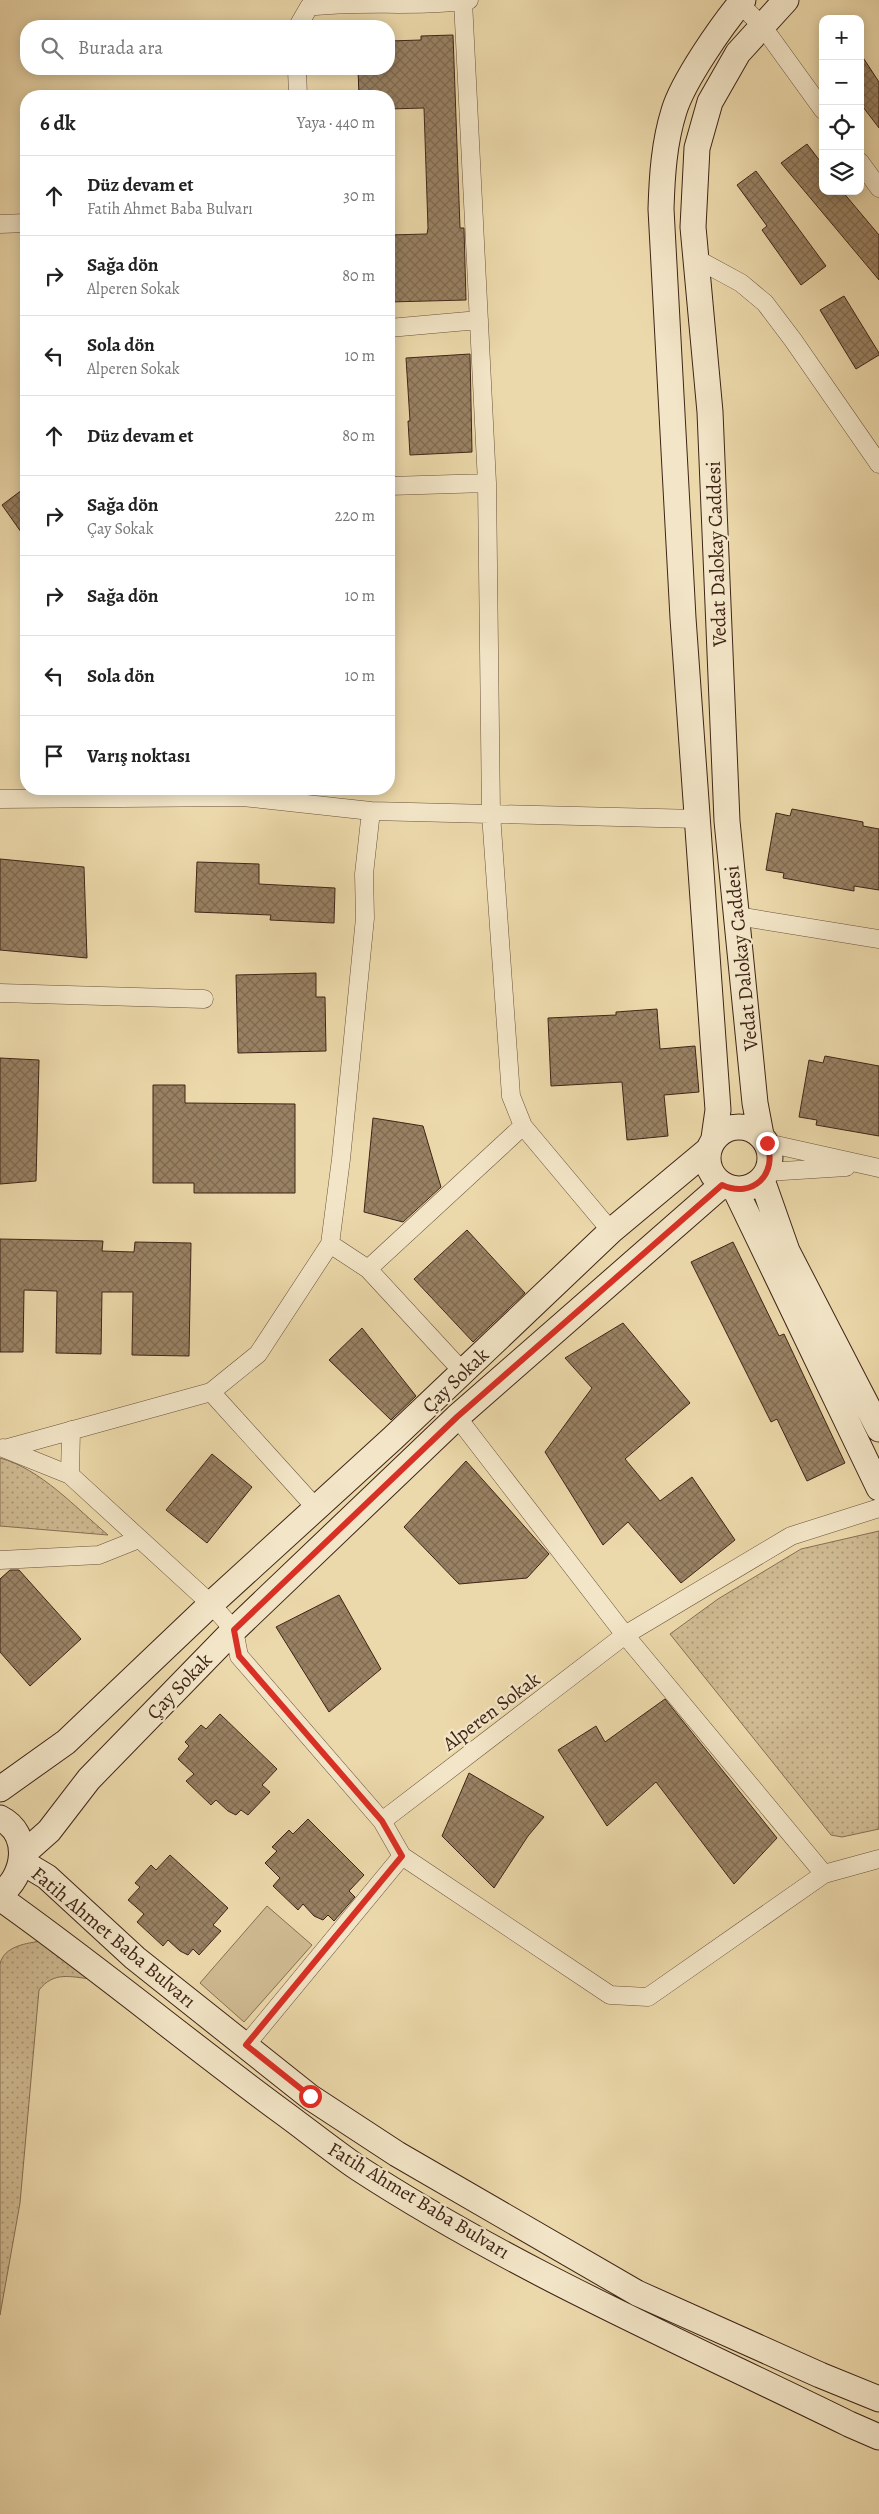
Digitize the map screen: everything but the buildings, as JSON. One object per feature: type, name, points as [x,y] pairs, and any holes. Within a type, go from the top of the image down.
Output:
[{"type":"main road","name":"Vedat Dalokay Caddesi","points":[[764,1139],[755,1103],[727,821],[710,412],[693,226],[697,148],[710,102],[738,53],[786,0]]},
{"type":"main road","points":[[739,1],[696,68],[674,109],[665,154],[661,210],[682,598],[718,1110],[711,1144],[710,1170],[729,1187],[879,1488]]},
{"type":"main road","points":[[711,1144],[732,1127],[742,1126],[764,1139],[770,1152],[765,1176],[787,1251],[879,1429]]},
{"type":"main road","name":"Çay Sokak","points":[[0,1789],[66,1742],[211,1604],[463,1372],[611,1231],[711,1144]]},
{"type":"main road","points":[[729,1187],[754,1186],[765,1176]]},
{"type":"main road","name":"Çay Sokak","points":[[22,1858],[49,1831],[89,1779],[234,1630],[457,1417],[729,1187]]},
{"type":"main road","points":[[0,1818],[13,1830],[19,1841],[22,1858],[17,1876],[9,1888],[0,1894]]},
{"type":"main road","name":"Fatih Ahmet Baba Bulvarı","points":[[22,1858],[47,1877],[134,1958],[310,2096],[397,2154],[637,2294],[879,2399]]},
{"type":"main road","name":"Fatih Ahmet Baba Bulvarı","points":[[0,1898],[50,1933],[200,2052],[358,2167],[481,2241],[578,2292],[879,2437]]},
{"type":"street","points":[[301,20],[309,7],[326,4],[466,0],[487,482],[491,814],[511,1096],[522,1126],[611,1231]]},
{"type":"street","points":[[739,1],[763,27],[819,105]]},
{"type":"street","points":[[298,75],[298,90]]},
{"type":"street","points":[[864,167],[879,188]]},
{"type":"street","points":[[0,224],[20,223]]},
{"type":"street","points":[[695,258],[741,283],[765,303],[879,464]]},
{"type":"street","points":[[395,327],[479,320]]},
{"type":"street","points":[[395,486],[487,482]]},
{"type":"street","points":[[0,799],[162,795]]},
{"type":"street","points":[[256,795],[371,812],[698,819]]},
{"type":"street","points":[[4,1448],[211,1392],[258,1354],[330,1244],[341,1159],[365,918],[364,874],[371,812]]},
{"type":"street","points":[[736,916],[879,939]]},
{"type":"street","points":[[0,993],[204,999]]},
{"type":"street","points":[[368,1269],[522,1126]]},
{"type":"street","points":[[764,1139],[872,1166]]},
{"type":"street","points":[[765,1176],[872,1166]]},
{"type":"street","points":[[330,1244],[368,1269],[463,1372]]},
{"type":"street","points":[[211,1392],[316,1508]]},
{"type":"street","points":[[457,1417],[625,1635],[824,1874]]},
{"type":"street","points":[[70,1475],[71,1430]]},
{"type":"street","points":[[4,1448],[70,1475],[211,1604],[234,1630],[239,1656],[382,1821],[402,1856],[610,1995],[648,1996],[824,1874],[879,1859]]},
{"type":"street","name":"Alperen Sokak","points":[[382,1821],[625,1635],[791,1536],[879,1508]]},
{"type":"street","points":[[0,1560],[99,1555],[138,1539]]},
{"type":"street","points":[[246,2045],[402,1856]]},
{"type":"shaded area","points":[[0,1458],[15,1463],[44,1480],[108,1535],[0,1526]]},
{"type":"shaded area","points":[[879,1531],[879,1829],[842,1837],[831,1835],[670,1634],[718,1599],[801,1549]]},
{"type":"shaded area","points":[[267,1906],[312,1945],[244,2022],[200,1983]]},
{"type":"shaded area","points":[[42,1941],[92,1979],[57,1978],[45,1984],[39,1990],[20,2203],[0,2315],[0,1964],[2,1958],[11,1949],[23,1944]]},
{"type":"route","points":[[310,2096],[246,2045],[402,1856],[382,1821],[239,1656],[234,1630],[457,1417],[722,1185],[728,1188],[745,1189],[754,1186],[762,1180],[768,1172],[770,1162],[770,1152],[767,1143]]}]
